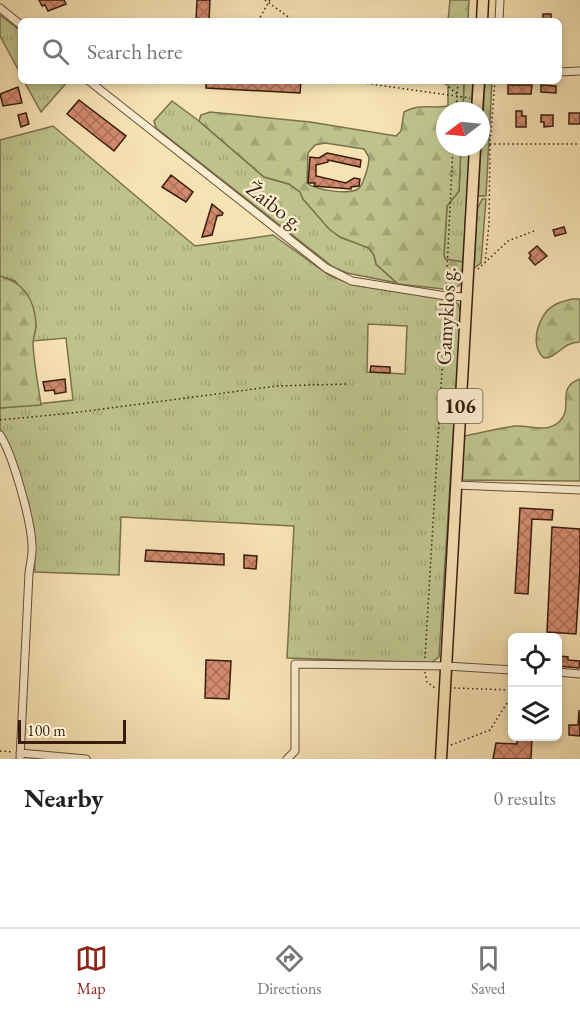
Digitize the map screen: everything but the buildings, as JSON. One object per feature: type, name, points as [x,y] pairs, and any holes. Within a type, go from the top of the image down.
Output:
[{"type":"main road","points":[[482,18],[483,0]]},
{"type":"main road","points":[[477,102],[479,84]]},
{"type":"main road","name":"Gamyklos g.","points":[[446,666],[475,156]]},
{"type":"main road","name":"106","points":[[442,754],[446,666]]},
{"type":"street","points":[[499,18],[500,0]]},
{"type":"street","points":[[0,8],[18,23]]},
{"type":"street","points":[[562,72],[580,71]]},
{"type":"street","name":"Žaibo g.","points":[[93,84],[326,268],[352,281],[466,297]]},
{"type":"street","points":[[0,435],[8,447],[30,527],[32,547],[20,756],[86,759]]},
{"type":"street","points":[[456,485],[580,490]]},
{"type":"street","points":[[287,759],[295,751],[295,664],[446,666],[508,670]]},
{"type":"street","points":[[562,672],[580,674]]},
{"type":"path","points":[[265,0],[290,18]]},
{"type":"path","points":[[260,18],[269,1]]},
{"type":"path","points":[[372,84],[457,95]]},
{"type":"path","points":[[445,84],[457,95],[471,102]]},
{"type":"path","points":[[457,102],[458,84]]},
{"type":"path","points":[[495,84],[490,144],[580,144]]},
{"type":"path","points":[[453,156],[424,679],[437,691],[454,692],[454,688],[508,690]]},
{"type":"path","points":[[485,263],[489,224],[490,156]]},
{"type":"path","points":[[468,278],[508,241],[534,231]]},
{"type":"path","points":[[0,420],[278,386],[346,384]]},
{"type":"path","points":[[442,754],[490,730],[508,703]]},
{"type":"path","points":[[0,751],[20,756]]},
{"type":"green space","points":[[450,0],[469,0],[468,18],[448,18]]},
{"type":"green space","points":[[0,15],[18,29],[18,69],[0,36]]},
{"type":"green space","points":[[26,84],[65,84],[41,112]]},
{"type":"green space","points":[[448,84],[464,84],[463,102],[448,102]]},
{"type":"green space","points":[[464,84],[473,84],[472,102],[463,102]]},
{"type":"green space","points":[[485,84],[492,84],[490,119],[490,102],[484,102]]},
{"type":"green space","points":[[172,101],[264,177],[289,184],[300,192],[303,199],[340,237],[369,248],[376,264],[397,283],[347,273],[333,267],[156,128],[154,121]]},
{"type":"green space","points":[[420,107],[436,107],[436,156],[461,156],[459,191],[447,206],[445,259],[463,262],[461,284],[452,290],[398,284],[376,264],[369,248],[340,237],[329,229],[303,199],[300,192],[289,184],[264,177],[199,121],[201,115],[210,112],[310,122],[396,136],[401,131],[404,112]],"holes":[[[325,143],[364,149],[369,161],[364,180],[360,187],[353,191],[332,191],[307,183],[308,153],[315,145]]]},
{"type":"green space","points":[[53,126],[195,246],[273,235],[329,275],[343,281],[359,286],[452,299],[458,304],[461,313],[439,657],[431,663],[287,658],[294,526],[121,517],[119,575],[35,572],[33,526],[9,444],[0,429],[0,408],[73,400],[66,338],[33,341],[36,325],[30,300],[15,281],[0,276],[0,140]],"holes":[[[368,324],[407,326],[405,374],[367,372]]]},
{"type":"green space","points":[[461,156],[469,156],[463,262],[445,259],[444,255],[447,206],[459,191]]},
{"type":"green space","points":[[480,156],[488,156],[486,196],[478,196]]},
{"type":"green space","points":[[482,199],[486,199],[481,263],[474,268],[477,210]]},
{"type":"green space","points":[[0,276],[22,288],[27,293],[33,307],[36,325],[33,341],[41,405],[0,408]]},
{"type":"green space","points":[[572,299],[580,299],[580,342],[569,344],[553,356],[544,358],[539,352],[536,338],[543,316],[553,306]]},
{"type":"green space","points":[[580,379],[580,481],[462,480],[464,436],[515,426],[544,428],[555,425],[564,416],[568,387]]}]
